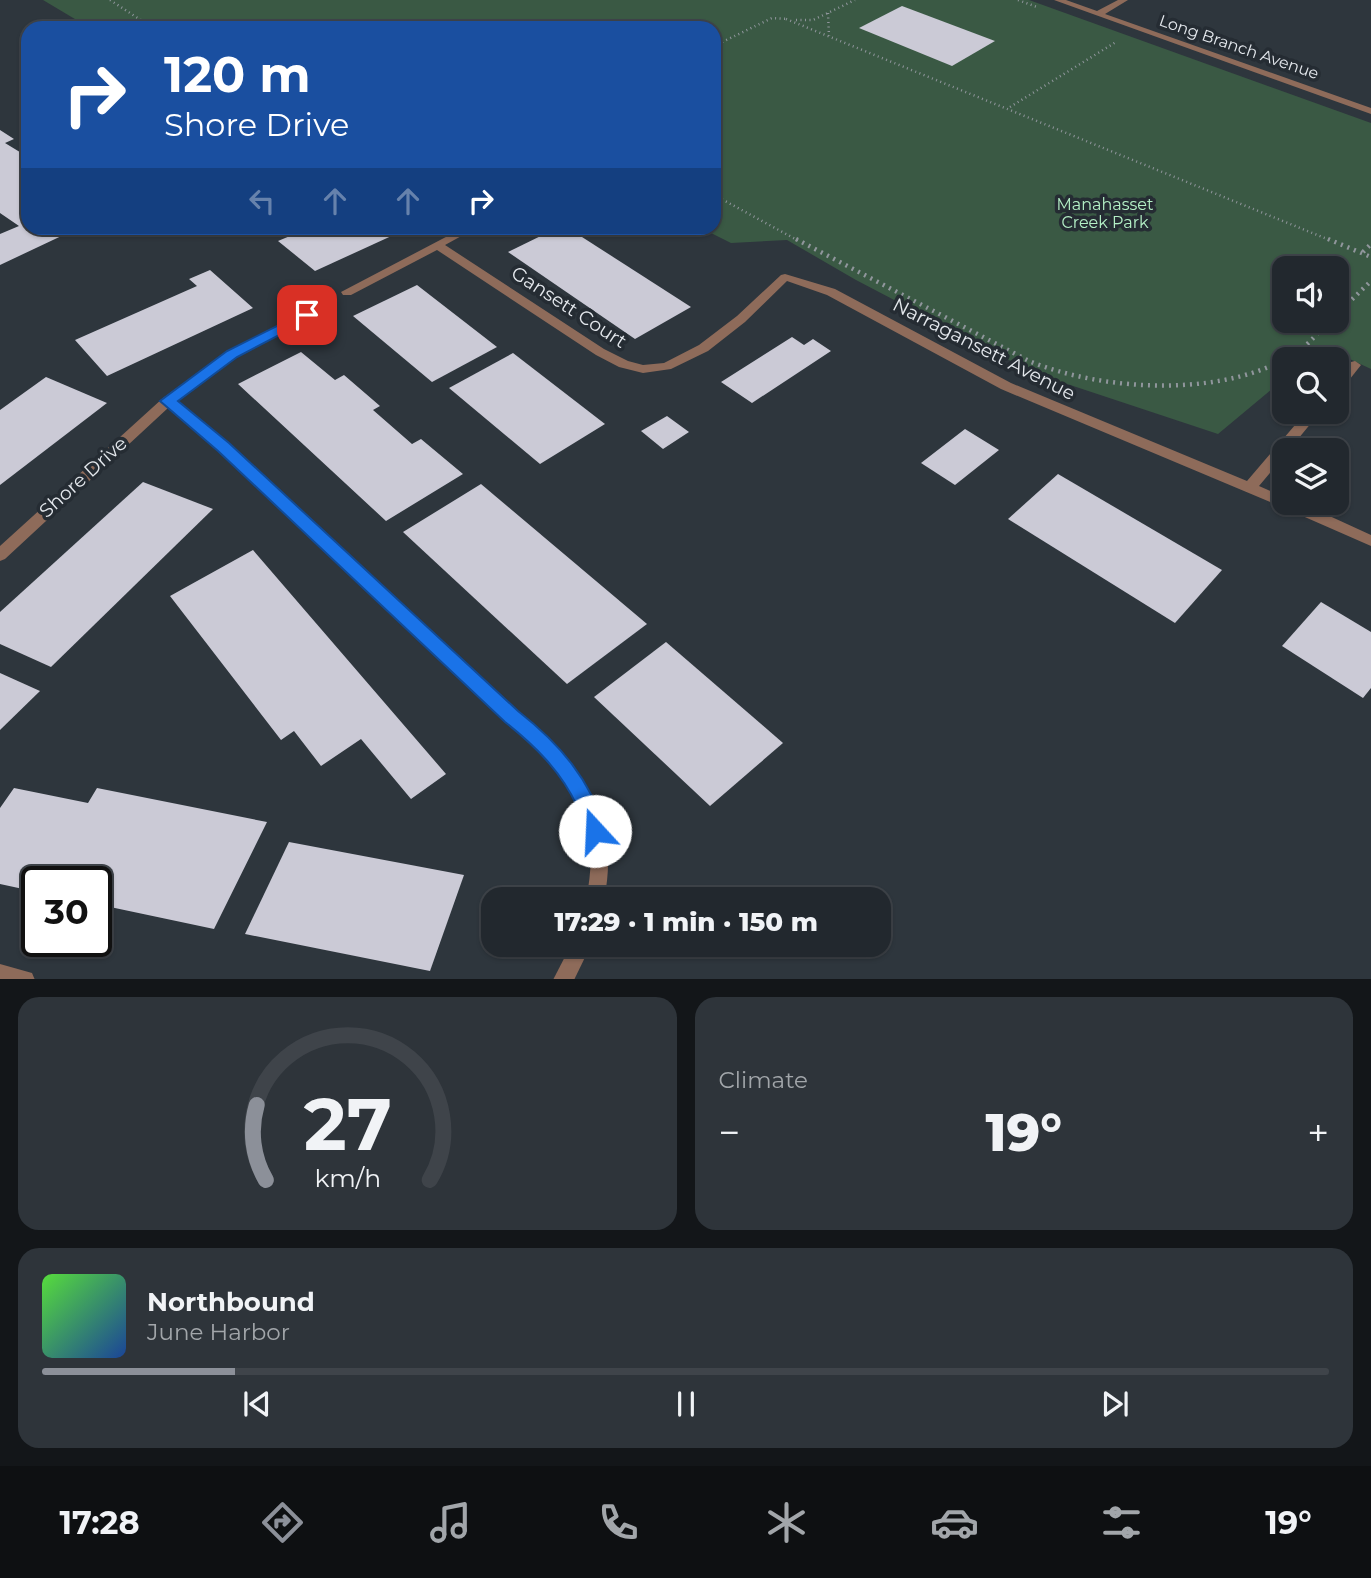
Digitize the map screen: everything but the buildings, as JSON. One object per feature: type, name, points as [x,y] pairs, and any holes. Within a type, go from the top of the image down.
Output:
[{"type":"street","name":"Long Branch Avenue","points":[[1058,0],[1371,111]]},
{"type":"street","points":[[1098,14],[1124,0]]},
{"type":"street","points":[[347,292],[456,235]]},
{"type":"street","name":"Gansett Court","points":[[437,244],[600,352],[624,366],[651,369],[676,364],[718,336],[754,309],[785,277]]},
{"type":"street","name":"Narragansett Avenue","points":[[785,277],[831,292],[1006,386],[1063,413],[1272,496]]},
{"type":"street","name":"Shore Drive","points":[[0,555],[168,401],[232,354],[307,315]]},
{"type":"street","points":[[1349,372],[1355,365]]},
{"type":"street","points":[[168,401],[223,447],[511,716],[537,737],[570,773],[588,805],[603,856],[599,887]]},
{"type":"street","points":[[1250,486],[1304,424]]},
{"type":"street","name":"Narragansett Avenue","points":[[1314,515],[1371,541]]},
{"type":"street","points":[[563,979],[575,957]]},
{"type":"street","points":[[0,974],[25,979]]},
{"type":"path","points":[[110,0],[142,21]]},
{"type":"path","points":[[721,43],[772,18],[807,21],[855,0]]},
{"type":"path","points":[[1018,0],[1044,9]]},
{"type":"path","points":[[828,13],[829,36]]},
{"type":"path","points":[[786,19],[1371,257]]},
{"type":"path","points":[[1009,108],[1123,38]]},
{"type":"path","points":[[721,199],[1033,363],[1077,378],[1153,385],[1189,384],[1224,378],[1275,363],[1299,350],[1317,333]]},
{"type":"path","points":[[1363,252],[1371,244]]},
{"type":"path","points":[[1349,302],[1371,281]]},
{"type":"green space","name":"Manahasset Creek Park","points":[[43,0],[1029,0],[1371,123],[1371,369],[1349,359],[1349,347],[1272,347],[1272,389],[1218,434],[1034,373],[856,280],[787,240],[731,243],[715,235],[721,235],[721,21],[78,21]]},
{"type":"route","points":[[307,315],[232,354],[168,401],[223,447],[511,716],[537,737],[570,773],[588,805],[595,831]]}]
